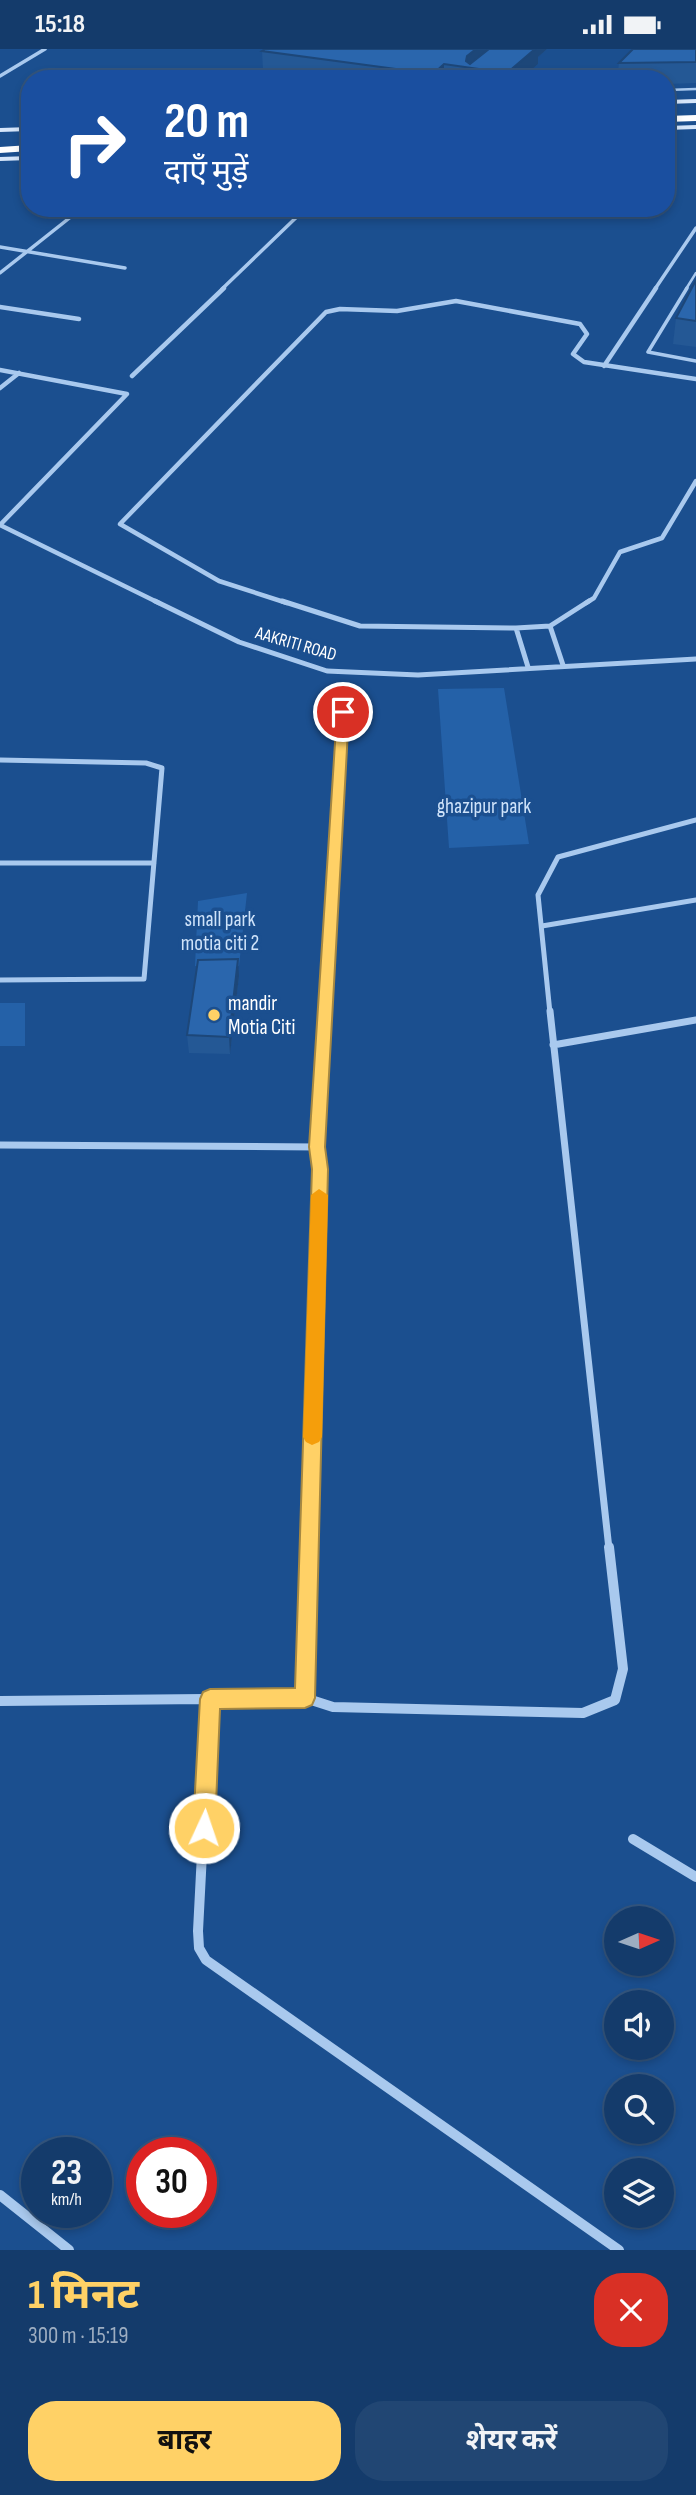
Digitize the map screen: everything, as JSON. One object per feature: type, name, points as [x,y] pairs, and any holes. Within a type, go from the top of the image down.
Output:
[{"type":"highway","points":[[675,109],[696,108]]},
{"type":"highway","points":[[675,119],[696,118]]},
{"type":"highway","points":[[0,140],[21,139]]},
{"type":"highway","points":[[0,150],[21,149]]},
{"type":"street","points":[[0,76],[44,49]]},
{"type":"street","points":[[675,102],[696,101]]},
{"type":"street","points":[[675,128],[696,127]]},
{"type":"street","points":[[0,130],[21,129]]},
{"type":"street","points":[[0,159],[21,158]]},
{"type":"street","points":[[0,273],[71,217]]},
{"type":"street","points":[[132,376],[297,217]]},
{"type":"street","points":[[604,366],[696,228]]},
{"type":"street","points":[[0,247],[125,268]]},
{"type":"street","points":[[696,379],[584,362],[573,353],[587,334],[580,324],[456,301],[397,311],[347,309],[326,312],[120,524],[219,581],[360,626],[550,626],[594,599],[620,552],[662,538],[696,481]]},
{"type":"street","points":[[0,307],[79,319]]},
{"type":"street","points":[[0,370],[127,394],[0,525]]},
{"type":"street","points":[[0,388],[19,373]]},
{"type":"street","name":"AAKRITI ROAD","points":[[0,525],[239,642],[327,671],[418,675],[696,659]]},
{"type":"street","points":[[550,626],[563,665]]},
{"type":"street","points":[[516,628],[528,667]]},
{"type":"street","points":[[305,1698],[320,1169],[317,1147],[343,712]]},
{"type":"street","points":[[0,760],[146,763],[162,768],[144,979],[0,980]]},
{"type":"street","points":[[0,1701],[305,1698],[333,1706],[583,1713],[615,1700],[623,1669],[576,1276],[538,895],[558,857],[696,820]]},
{"type":"street","points":[[0,863],[154,863]]},
{"type":"street","points":[[542,926],[696,900]]},
{"type":"street","points":[[553,1045],[696,1020]]},
{"type":"street","points":[[0,1145],[317,1147]]},
{"type":"street","points":[[210,1699],[198,1931],[198,1948],[206,1960],[619,2250]]},
{"type":"street","points":[[633,1839],[696,1877]]},
{"type":"street","points":[[0,2195],[69,2250]]},
{"type":"lane","points":[[675,90],[696,89]]},
{"type":"lane","points":[[696,272],[648,352],[696,361]]},
{"type":"green space","name":"ghazipur park","points":[[504,688],[529,844],[449,848],[438,689]]},
{"type":"green space","name":"small park motia citi 2","points":[[247,893],[239,966],[195,966],[198,901]]},
{"type":"green space","points":[[0,1003],[25,1003],[25,1046],[0,1046]]},
{"type":"building","points":[[476,49],[467,56],[466,61],[470,64],[489,49],[535,49],[510,70],[486,70],[444,64],[437,70],[403,70],[262,51]]},
{"type":"building","points":[[633,49],[696,49],[696,62],[619,63]]},
{"type":"building","points":[[696,280],[696,321],[676,318]]},
{"type":"building","name":"mandir Motia Citi","points":[[238,959],[229,1037],[187,1035],[198,960]]},
{"type":"slow traffic","points":[[312,1437],[319,1195]]},
{"type":"place","name":"mandir Motia Citi","points":[[214,1015]]},
{"type":"route","points":[[204,1828],[210,1699],[305,1698],[320,1169],[317,1147],[343,712]]}]
